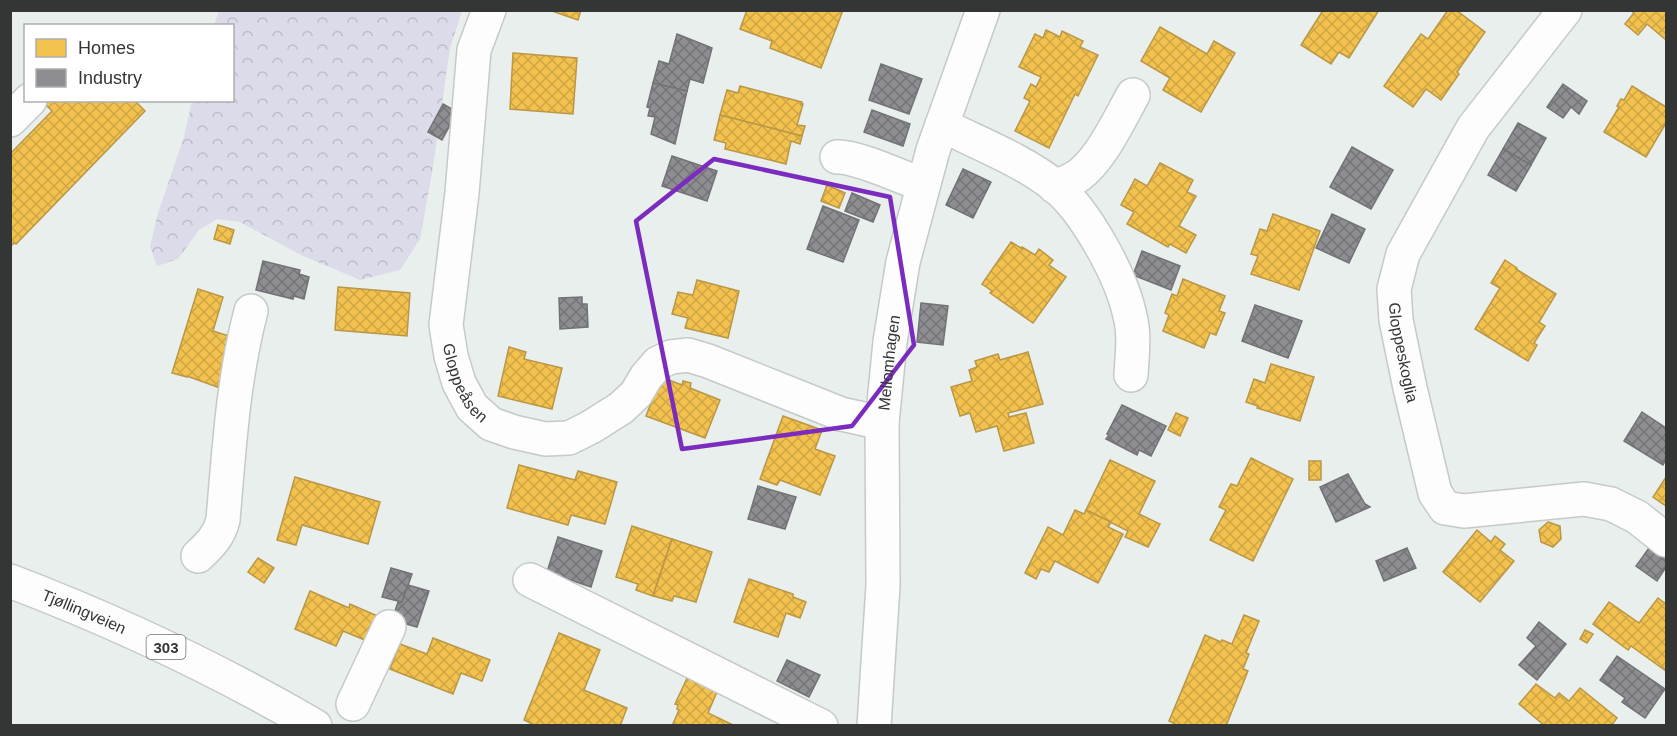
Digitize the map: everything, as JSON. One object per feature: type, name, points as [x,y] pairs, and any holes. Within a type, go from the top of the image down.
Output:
[{"type":"street","name":"Gloppeåsen","points":[[489,10],[474,50],[462,193],[446,326],[459,383],[472,407],[491,424],[513,432],[545,440],[569,438],[621,408],[636,394],[657,363],[671,357],[688,354],[841,414],[882,423]]},
{"type":"street","name":"Mellomhagen","points":[[874,726],[883,585],[882,423],[890,342],[903,262],[923,185],[933,150],[983,10]]},
{"type":"street","name":"Gloppeskoglia","points":[[1565,10],[1473,128],[1403,254],[1394,289],[1396,320],[1435,493],[1445,508],[1464,511],[1584,499],[1611,504],[1637,517],[1666,540]]},
{"type":"street","points":[[1055,187],[1074,179],[1087,168],[1105,145],[1133,95]]},
{"type":"street","points":[[10,120],[28,102]]},
{"type":"street","points":[[942,125],[1004,156],[1055,187],[1081,214],[1121,285],[1131,317],[1133,343],[1131,375]]},
{"type":"street","points":[[837,157],[868,164],[923,185]]},
{"type":"street","points":[[198,556],[220,532],[223,520],[232,419],[244,336],[251,311]]},
{"type":"street","points":[[530,580],[821,726]]},
{"type":"street","name":"Tjøllingveien","points":[[10,581],[80,608],[203,664],[315,726]]},
{"type":"street","points":[[353,704],[389,627]]},
{"type":"highlighted area","points":[[714,159],[890,197],[914,345],[852,426],[682,449],[636,221]]},
{"type":"green space","points":[[219,11],[462,11],[450,48],[420,239],[400,270],[360,280],[301,255],[240,222],[217,219],[199,230],[178,259],[157,266],[150,247],[158,213],[184,137],[192,102],[234,102],[234,24],[214,24]]},
{"type":"building: Homes","points":[[549,10],[581,10],[578,20]]},
{"type":"building: Homes","points":[[747,10],[843,10],[821,68],[770,48],[772,41],[740,29]]},
{"type":"building: Homes","points":[[1320,10],[1379,10],[1349,58],[1339,52],[1331,64],[1301,45],[1322,12]]},
{"type":"building: Homes","points":[[1448,10],[1456,10],[1485,32],[1441,100],[1426,89],[1413,107],[1384,86],[1421,34],[1428,39]]},
{"type":"building: Homes","points":[[1630,10],[1666,10],[1666,40],[1647,24],[1638,35],[1625,24],[1634,13]]},
{"type":"building: Homes","points":[[1160,27],[1207,54],[1214,41],[1235,53],[1201,112],[1163,90],[1170,78],[1141,61]]},
{"type":"building: Homes","points":[[1046,30],[1060,37],[1062,31],[1083,41],[1080,47],[1098,55],[1078,96],[1075,94],[1049,148],[1015,131],[1030,101],[1024,98],[1031,84],[1036,87],[1041,77],[1019,67],[1035,34],[1043,38]]},
{"type":"building: Homes","points":[[513,53],[577,58],[573,114],[510,109]]},
{"type":"building: Homes","points":[[740,86],[802,102],[797,125],[805,126],[802,136],[720,115],[727,90],[738,93]]},
{"type":"building: Homes","points":[[1632,86],[1666,107],[1666,123],[1646,157],[1604,132],[1619,107],[1617,106],[1621,99],[1624,100]]},
{"type":"building: Homes","points":[[136,102],[145,111],[16,244],[10,247],[10,150],[12,152],[52,111],[44,103]]},
{"type":"building: Homes","points":[[720,115],[802,136],[800,144],[791,141],[786,164],[725,149],[726,143],[714,140]]},
{"type":"building: Homes","points":[[1160,163],[1193,180],[1187,192],[1196,196],[1179,226],[1196,235],[1186,253],[1170,244],[1168,247],[1127,224],[1134,212],[1121,205],[1135,179],[1147,186]]},
{"type":"building: Homes","points":[[827,185],[845,193],[839,208],[821,201]]},
{"type":"building: Homes","points":[[1273,214],[1320,231],[1299,290],[1251,274],[1258,256],[1251,254],[1260,229],[1267,231]]},
{"type":"building: Homes","points":[[218,225],[234,230],[230,244],[214,239]]},
{"type":"building: Homes","points":[[1011,242],[1035,255],[1039,249],[1053,260],[1049,265],[1066,277],[1033,323],[990,293],[992,291],[982,284]]},
{"type":"building: Homes","points":[[1505,260],[1556,294],[1539,322],[1545,326],[1534,343],[1537,345],[1528,361],[1475,329],[1500,288],[1491,283]]},
{"type":"building: Homes","points":[[1183,279],[1225,296],[1219,311],[1225,313],[1216,335],[1210,333],[1204,348],[1163,331],[1169,315],[1165,313],[1172,294],[1177,296]]},
{"type":"building: Homes","points":[[697,280],[739,291],[728,338],[685,328],[688,318],[672,314],[678,292],[693,295]]},
{"type":"building: Homes","points":[[338,287],[410,293],[407,336],[335,330]]},
{"type":"building: Homes","points":[[198,289],[223,297],[213,331],[235,338],[220,388],[172,373]]},
{"type":"building: Homes","points":[[509,347],[526,352],[524,359],[562,368],[552,409],[498,396]]},
{"type":"building: Homes","points":[[1028,352],[1043,404],[1008,413],[1009,417],[1026,413],[1034,443],[1004,451],[997,426],[976,432],[970,413],[960,416],[951,387],[972,381],[969,370],[977,367],[975,361],[998,354],[1000,360]]},
{"type":"building: Homes","points":[[1271,364],[1314,377],[1300,421],[1257,408],[1258,406],[1246,402],[1254,379],[1265,383]]},
{"type":"building: Homes","points":[[661,377],[682,385],[683,381],[691,383],[690,388],[720,400],[705,438],[646,416]]},
{"type":"building: Homes","points":[[1176,413],[1188,418],[1180,436],[1168,430]]},
{"type":"building: Homes","points":[[783,416],[822,430],[815,449],[835,456],[820,495],[780,480],[777,485],[760,479]]},
{"type":"building: Homes","points":[[1251,458],[1293,479],[1253,561],[1210,540],[1226,510],[1219,507],[1231,484],[1237,486]]},
{"type":"building: Homes","points":[[1110,460],[1155,481],[1139,514],[1160,524],[1148,547],[1125,537],[1128,531],[1086,510]]},
{"type":"building: Homes","points":[[1309,461],[1321,461],[1321,480],[1309,480]]},
{"type":"building: Homes","points":[[519,465],[575,480],[578,471],[617,482],[605,524],[571,515],[568,525],[507,508]]},
{"type":"building: Homes","points":[[295,477],[380,502],[368,544],[302,525],[296,545],[277,540]]},
{"type":"building: Homes","points":[[1666,477],[1666,506],[1653,497]]},
{"type":"building: Homes","points":[[1075,510],[1084,514],[1086,510],[1111,522],[1108,527],[1123,534],[1098,583],[1055,561],[1049,572],[1041,569],[1036,579],[1025,573],[1048,527],[1063,535]]},
{"type":"building: Homes","points":[[1548,522],[1560,526],[1561,539],[1553,547],[1541,542],[1539,530]]},
{"type":"building: Homes","points":[[632,526],[672,539],[653,596],[636,590],[638,584],[616,577]]},
{"type":"building: Homes","points":[[1477,530],[1491,542],[1495,536],[1505,544],[1500,550],[1514,561],[1480,602],[1443,572]]},
{"type":"building: Homes","points":[[672,539],[712,552],[696,602],[674,596],[672,601],[653,596]]},
{"type":"building: Homes","points":[[258,558],[274,568],[264,583],[248,572]]},
{"type":"building: Homes","points":[[749,579],[793,594],[793,597],[806,602],[800,618],[786,613],[778,637],[734,622]]},
{"type":"building: Homes","points":[[310,591],[349,608],[350,604],[382,618],[372,643],[343,631],[336,646],[295,629]]},
{"type":"building: Homes","points":[[1658,598],[1666,604],[1666,671],[1631,646],[1628,650],[1593,624],[1609,602],[1639,623]]},
{"type":"building: Homes","points":[[1244,615],[1259,621],[1246,653],[1249,654],[1243,669],[1248,671],[1226,726],[1179,726],[1169,721],[1205,635],[1232,644]]},
{"type":"building: Homes","points":[[1585,630],[1593,634],[1587,643],[1580,639]]},
{"type":"building: Homes","points":[[559,633],[600,650],[584,690],[627,708],[620,726],[536,726],[524,720]]},
{"type":"building: Homes","points":[[433,638],[490,660],[482,681],[461,673],[453,694],[390,669],[400,644],[427,654]]},
{"type":"building: Homes","points":[[690,672],[720,685],[708,713],[735,726],[672,726],[679,710],[678,705],[675,704]]},
{"type":"building: Homes","points":[[1536,684],[1555,698],[1559,693],[1569,701],[1580,688],[1617,718],[1611,726],[1545,726],[1519,704]]},
{"type":"building: Industry","points":[[677,34],[712,48],[703,83],[690,79],[687,91],[653,83],[659,61],[669,64]]},
{"type":"building: Industry","points":[[881,64],[922,79],[909,114],[869,100]]},
{"type":"building: Industry","points":[[653,83],[687,91],[675,144],[651,134],[655,117],[648,116],[650,108],[647,107]]},
{"type":"building: Industry","points":[[1563,84],[1587,101],[1579,114],[1571,107],[1563,118],[1547,107]]},
{"type":"building: Industry","points":[[443,104],[457,112],[442,140],[428,132]]},
{"type":"building: Industry","points":[[872,110],[910,124],[903,146],[864,132]]},
{"type":"building: Industry","points":[[1518,123],[1546,138],[1531,165],[1503,149]]},
{"type":"building: Industry","points":[[1352,147],[1393,170],[1371,209],[1330,187]]},
{"type":"building: Industry","points":[[1503,149],[1531,165],[1516,191],[1488,175]]},
{"type":"building: Industry","points":[[672,156],[717,171],[707,201],[662,186]]},
{"type":"building: Industry","points":[[963,169],[991,182],[973,218],[946,205]]},
{"type":"building: Industry","points":[[852,193],[880,205],[873,222],[845,211]]},
{"type":"building: Industry","points":[[823,206],[859,220],[843,262],[807,249]]},
{"type":"building: Industry","points":[[1332,214],[1365,229],[1349,263],[1316,248]]},
{"type":"building: Industry","points":[[1142,251],[1180,266],[1171,290],[1133,275]]},
{"type":"building: Industry","points":[[263,261],[300,270],[299,274],[309,277],[304,299],[294,296],[293,299],[256,290]]},
{"type":"building: Industry","points":[[582,297],[582,304],[587,304],[588,327],[560,329],[559,298]]},
{"type":"building: Industry","points":[[921,303],[948,306],[943,345],[917,342]]},
{"type":"building: Industry","points":[[1255,305],[1302,321],[1288,358],[1242,341]]},
{"type":"building: Industry","points":[[1122,405],[1166,426],[1151,456],[1139,450],[1137,455],[1106,439]]},
{"type":"building: Industry","points":[[1642,412],[1666,428],[1666,459],[1663,465],[1624,441]]},
{"type":"building: Industry","points":[[1348,474],[1365,504],[1370,507],[1336,522],[1320,487]]},
{"type":"building: Industry","points":[[758,486],[796,497],[785,529],[748,519]]},
{"type":"building: Industry","points":[[558,537],[602,551],[591,587],[547,572]]},
{"type":"building: Industry","points":[[1654,541],[1666,550],[1666,567],[1657,581],[1636,566]]},
{"type":"building: Industry","points":[[1407,548],[1416,568],[1384,581],[1376,561]]},
{"type":"building: Industry","points":[[391,568],[412,574],[402,602],[382,597]]},
{"type":"building: Industry","points":[[408,585],[429,591],[417,627],[392,620],[398,602],[402,602]]},
{"type":"building: Industry","points":[[1539,622],[1566,644],[1537,680],[1519,665],[1536,646],[1527,638]]},
{"type":"building: Industry","points":[[1617,656],[1665,689],[1645,718],[1622,702],[1625,698],[1600,680]]},
{"type":"building: Industry","points":[[787,660],[820,675],[809,697],[777,681]]}]
